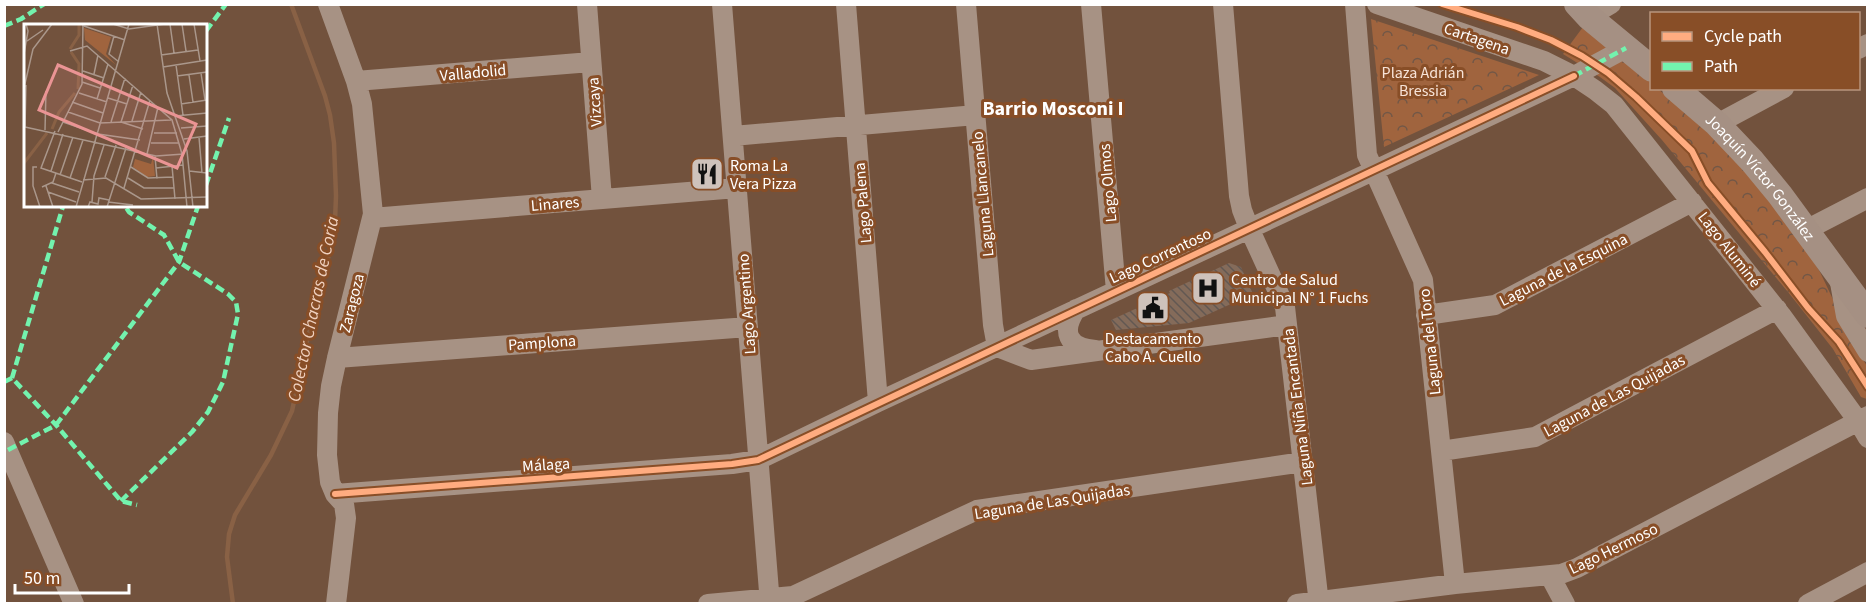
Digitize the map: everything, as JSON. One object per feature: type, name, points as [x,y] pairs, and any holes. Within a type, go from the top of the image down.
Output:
[{"type":"main road","points":[[1583,10],[1650,67]]},
{"type":"main road","name":"Joaquín Víctor González","points":[[1677,90],[1717,124],[1752,161],[1868,315]]},
{"type":"street","name":"Zaragoza","points":[[328,4],[356,81],[363,115],[372,218],[331,386],[327,441],[328,469],[335,494],[344,504],[346,518],[336,603]]},
{"type":"street","name":"Vizcaya","points":[[586,4],[602,199]]},
{"type":"street","name":"Lago Argentino","points":[[722,4],[769,601]]},
{"type":"street","name":"Lago Palena","points":[[846,4],[878,402]]},
{"type":"street","name":"Laguna Llancanelo","points":[[966,4],[996,347]]},
{"type":"street","name":"Lago Olmos","points":[[1091,4],[1116,291]]},
{"type":"street","name":"Laguna Niña Encantada","points":[[1223,4],[1239,196],[1249,228],[1285,307],[1319,602]]},
{"type":"street","name":"Laguna del Toro","points":[[1355,4],[1364,140],[1367,155],[1423,280],[1455,584]]},
{"type":"street","name":"Cartagena","points":[[1377,4],[1544,61],[1574,76]]},
{"type":"street","points":[[1583,10],[1611,4]]},
{"type":"street","name":"Lago Correntoso","points":[[758,460],[1574,76],[1626,48]]},
{"type":"street","name":"Valladolid","points":[[356,81],[591,63]]},
{"type":"street","name":"Lago Aluminé","points":[[1574,76],[1614,105],[1692,201],[1863,418],[1868,438]]},
{"type":"street","points":[[1717,124],[1780,90]]},
{"type":"street","points":[[733,136],[976,115]]},
{"type":"street","name":"Linares","points":[[372,218],[737,188]]},
{"type":"street","points":[[1806,230],[1868,198]]},
{"type":"street","name":"Laguna de la Esquina","points":[[1426,315],[1495,304],[1692,201]]},
{"type":"street","name":"Joaquín Víctor González","points":[[1838,274],[1846,316],[1868,352]]},
{"type":"street","points":[[1076,309],[1068,327],[1069,336],[1078,346],[1102,350]]},
{"type":"street","name":"Laguna de Las Quijadas","points":[[1440,451],[1535,437],[1776,309]]},
{"type":"street","points":[[996,347],[1031,360],[1287,325]]},
{"type":"street","name":"Pamplona","points":[[337,358],[748,327]]},
{"type":"street","name":"Lago Hermoso","points":[[1297,603],[1455,584],[1550,576],[1577,568],[1863,418]]},
{"type":"street","points":[[4,442],[74,603]]},
{"type":"street","name":"Málaga","points":[[335,494],[732,464],[758,460]]},
{"type":"street","name":"Laguna de Las Quijadas","points":[[708,603],[769,601],[793,596],[977,510],[1303,462]]},
{"type":"street","points":[[1808,603],[1868,572]]},
{"type":"street","points":[[1550,576],[1564,603]]},
{"type":"green space","name":"Plaza Adrián Bressia","points":[[1371,19],[1539,75],[1384,147]]},
{"type":"green space","points":[[1583,27],[1650,82],[1650,90],[1659,90],[1707,130],[1755,181],[1820,272],[1867,366],[1867,399],[1861,397],[1833,349],[1792,297],[1662,140],[1615,88],[1563,54]]},
{"type":"building","points":[[1229,263],[1241,267],[1253,294],[1189,323],[1116,330],[1111,320]]},
{"type":"waterway","name":"Colector Chacras de Coria","points":[[233,604],[227,557],[229,534],[235,515],[271,455],[292,411],[311,322],[332,243],[335,221],[334,143],[330,115],[291,4]]},
{"type":"marked path","points":[[4,26],[21,19],[44,4]]},
{"type":"marked path","points":[[207,30],[226,4]]},
{"type":"marked path","points":[[1574,76],[1626,48]]},
{"type":"marked path","points":[[207,182],[229,118]]},
{"type":"marked path","points":[[12,378],[63,207]]},
{"type":"marked path","points":[[121,501],[192,432],[208,412],[223,382],[238,314],[236,302],[228,294],[179,262],[164,235],[129,212],[126,207]]},
{"type":"marked path","points":[[8,450],[56,425],[179,262],[198,207]]},
{"type":"marked path","points":[[4,382],[12,378],[121,501],[137,505]]},
{"type":"cycle path","points":[[1442,4],[1551,40],[1608,73],[1636,97],[1692,151],[1708,183],[1808,308],[1839,342],[1868,387]]},
{"type":"cycle path","points":[[335,494],[732,464],[758,460],[1574,76]]},
{"type":"place","name":"Roma La Vera Pizza","points":[[707,174]]},
{"type":"place","name":"Centro de Salud Municipal N° 1 Fuchs","points":[[1208,288]]},
{"type":"place","name":"Destacamento Cabo A. Cuello","points":[[1153,308]]},
{"type":"district","name":"Barrio Mosconi I","points":[[1053,108]]}]
